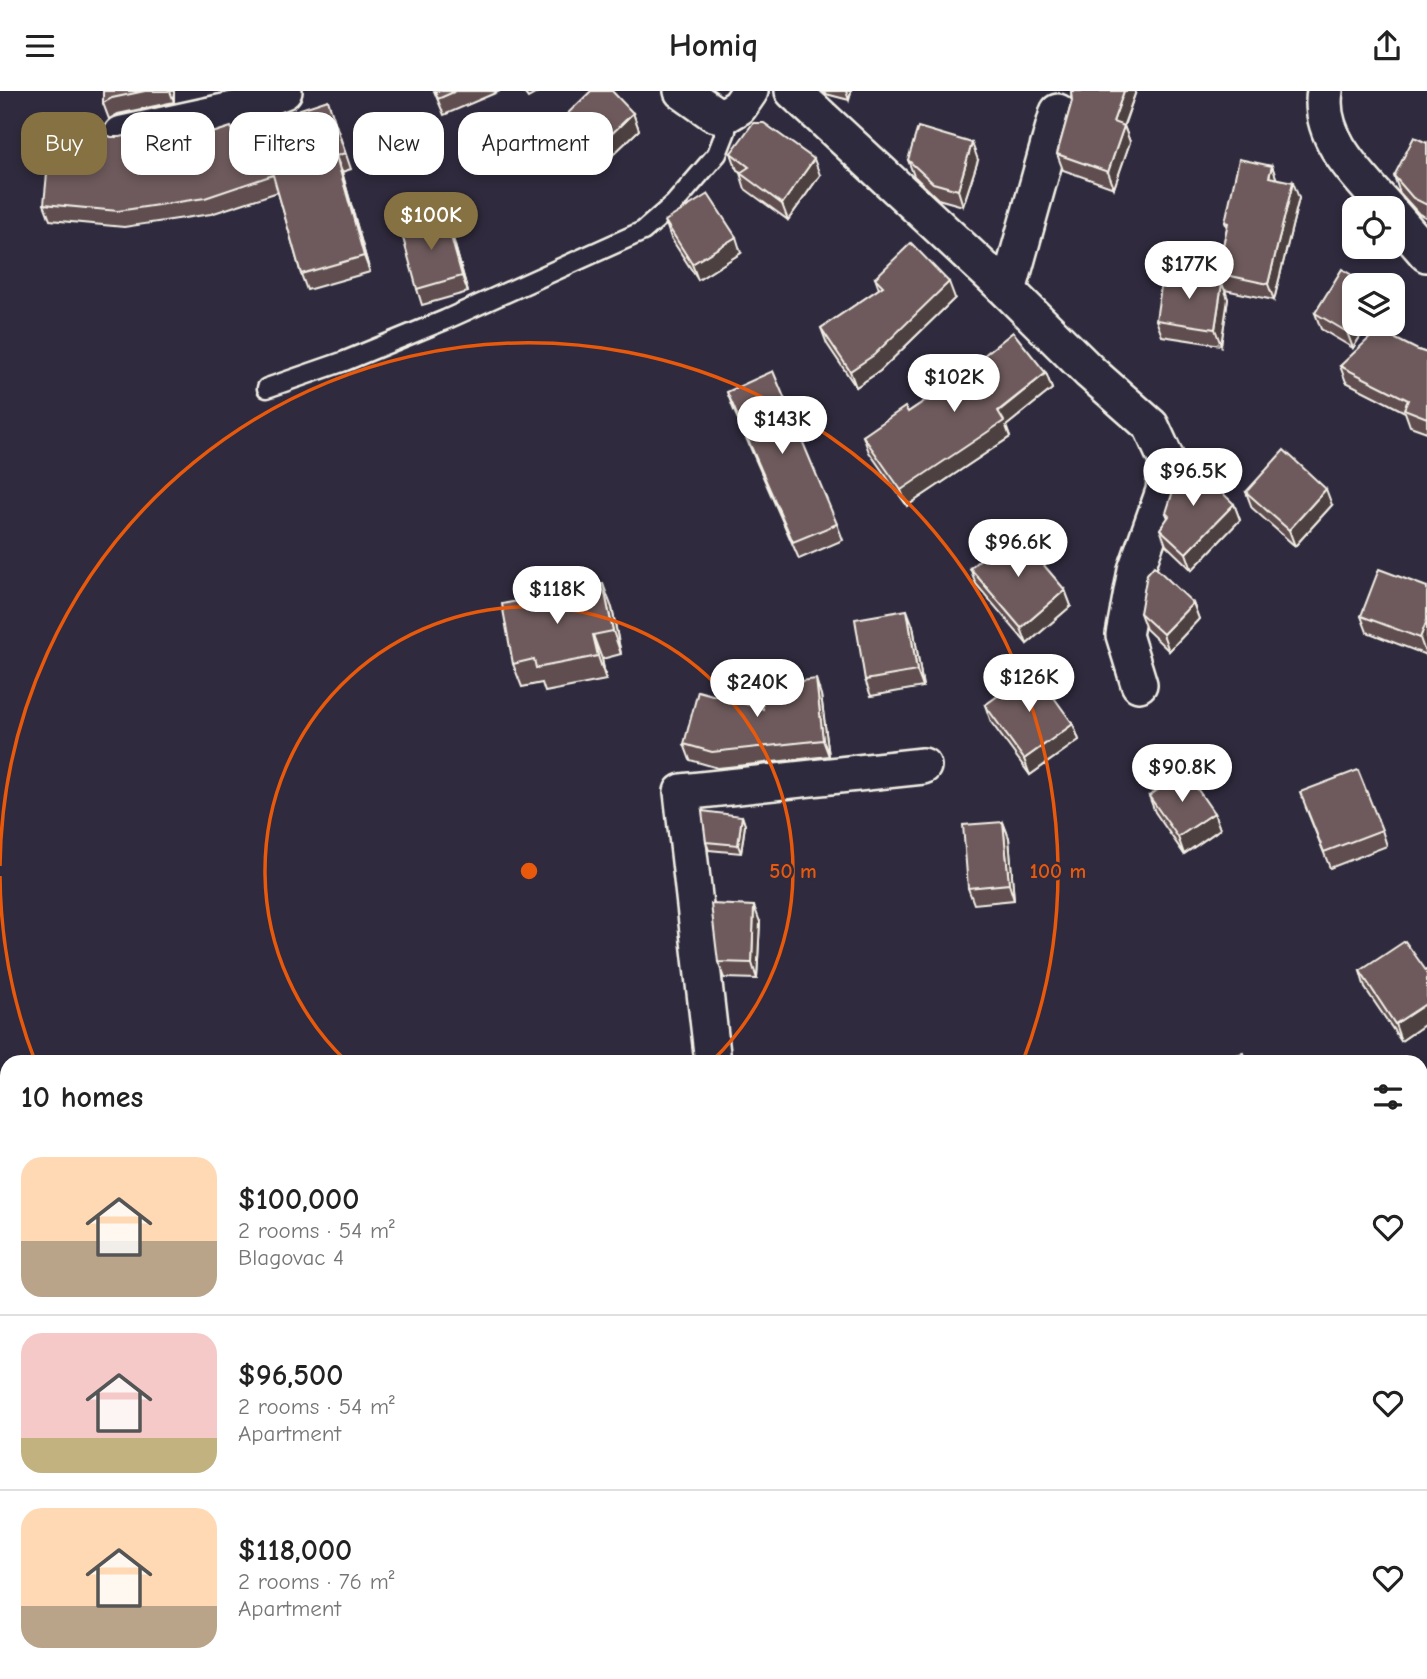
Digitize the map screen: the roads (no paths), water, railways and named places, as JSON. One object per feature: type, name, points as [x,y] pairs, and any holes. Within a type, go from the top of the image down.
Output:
[{"type":"street","points":[[215,115],[242,109],[284,91]]},
{"type":"street","points":[[682,91],[713,113],[724,116],[739,107],[750,91]]},
{"type":"street","points":[[793,91],[1008,291],[1090,372],[1151,426],[1167,461],[1164,491],[1136,570],[1124,635],[1139,684]]},
{"type":"street","points":[[1325,91],[1329,125],[1343,158],[1376,196]]},
{"type":"street","points":[[1008,291],[1058,113]]},
{"type":"street","points":[[1405,229],[1427,254]]},
{"type":"street","points":[[712,1055],[682,792],[923,766]]},
{"type":"lane","points":[[267,388],[345,361],[444,320],[643,231],[674,204],[717,154],[726,131],[724,116]]}]
